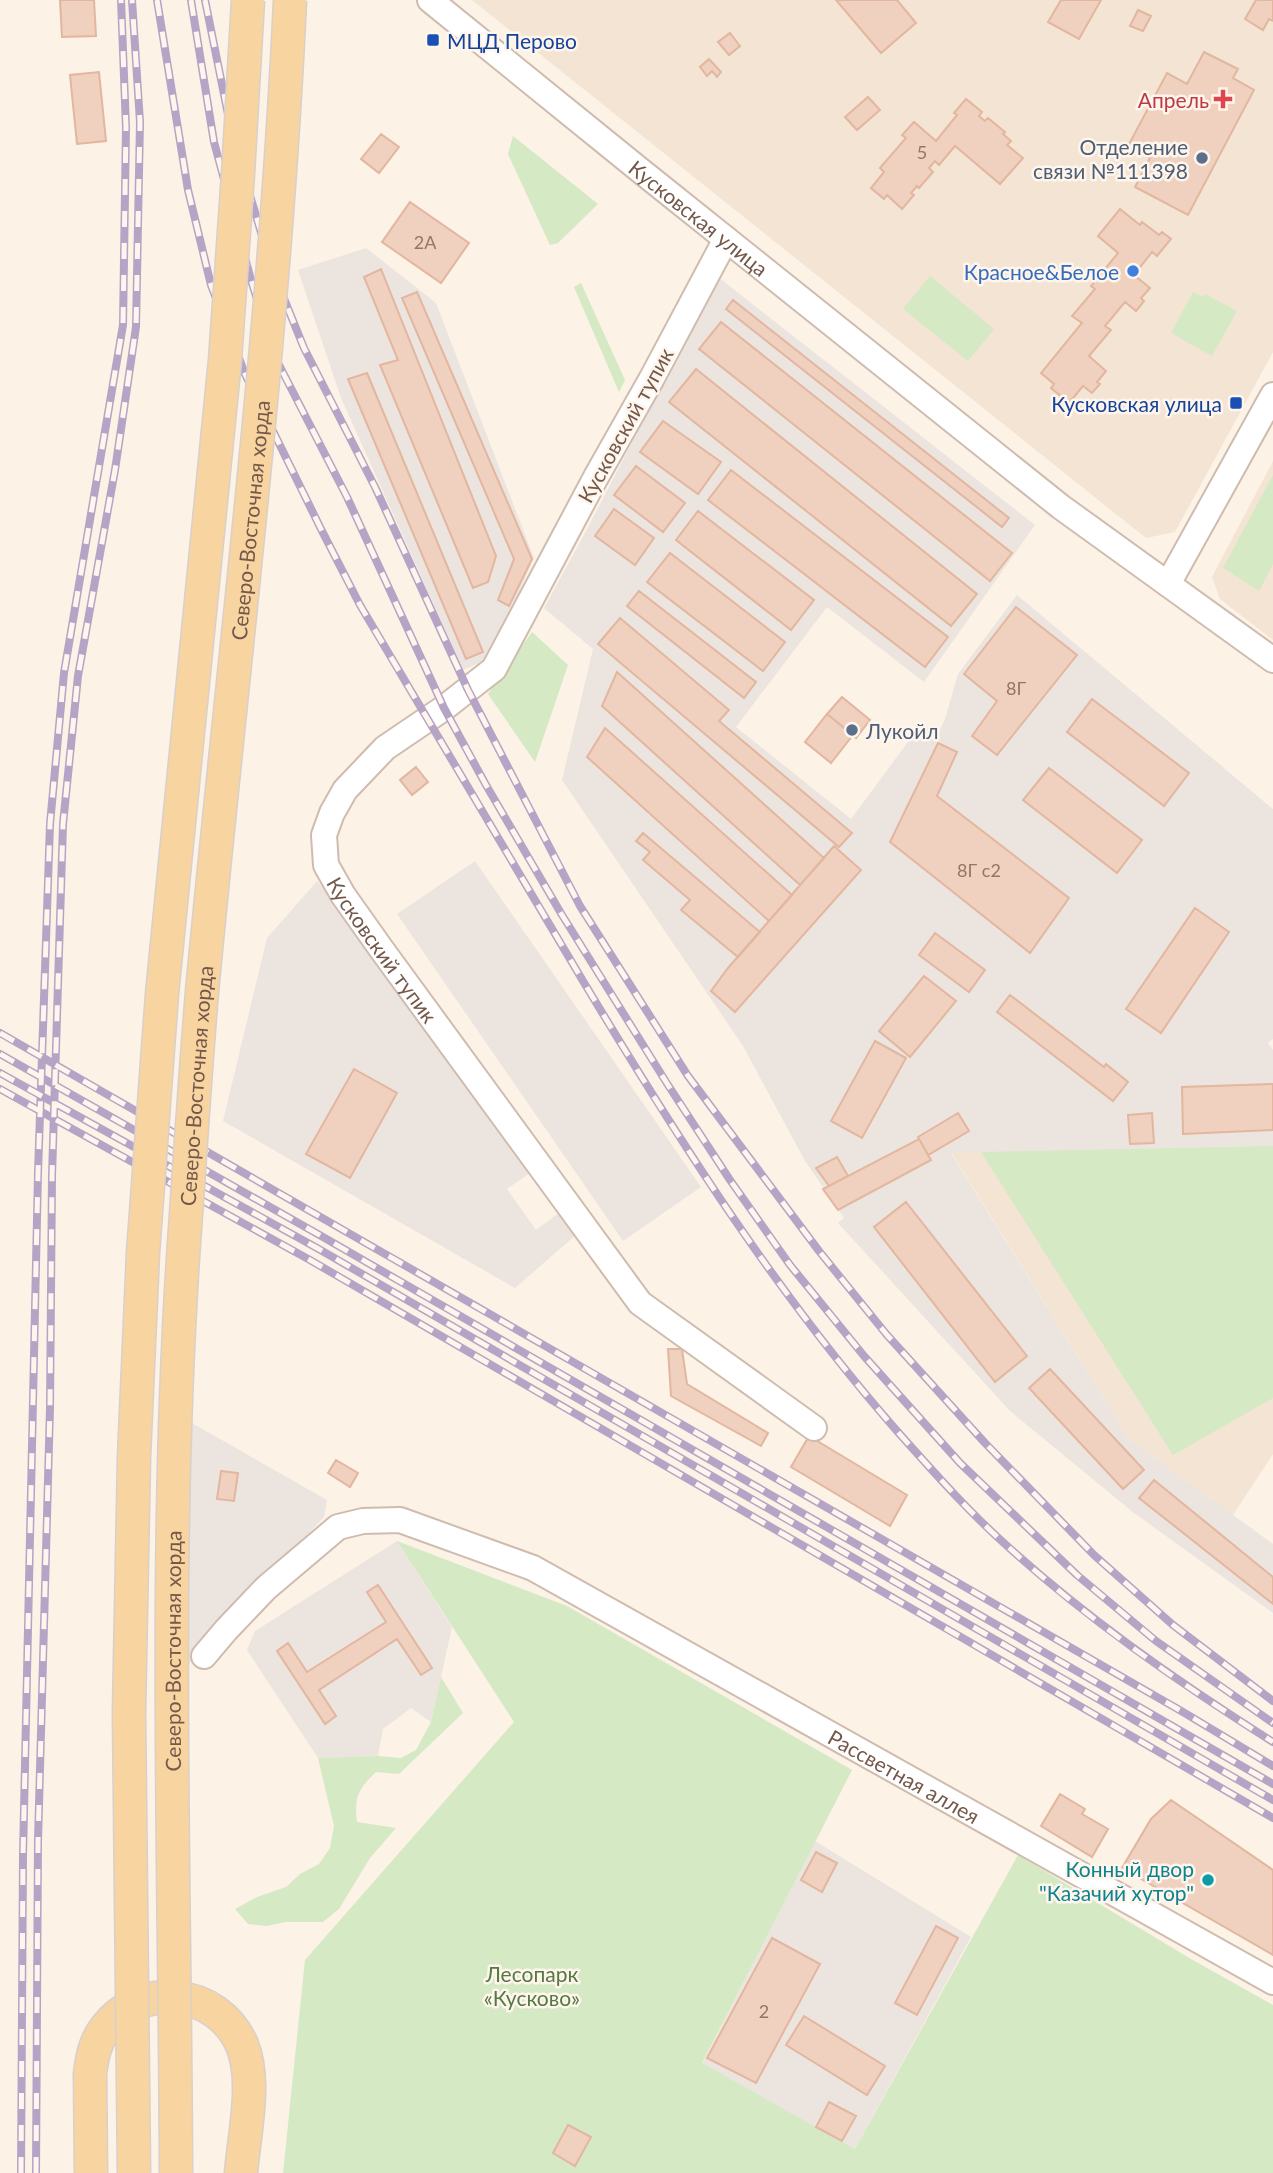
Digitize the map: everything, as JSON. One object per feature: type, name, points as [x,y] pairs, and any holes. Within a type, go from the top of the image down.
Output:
[{"type":"main road","name":"Северо-Восточная хорда","points":[[134,2173],[129,1712],[134,1457],[143,1253],[162,994],[225,360],[248,0]]},
{"type":"main road","name":"Северо-Восточная хорда","points":[[176,2173],[171,1696],[183,1250],[202,998],[265,360],[290,0]]},
{"type":"main road","points":[[91,2173],[90,2074],[97,2044],[104,2030],[126,2009],[155,1997],[170,1996],[186,1998],[214,2010],[235,2032],[242,2046],[248,2076],[242,2173]]},
{"type":"street","name":"Кусковская улица","points":[[430,0],[1061,507],[1273,660]]},
{"type":"street","name":"Кусковский тупик","points":[[726,239],[494,669],[444,708],[385,748],[345,790],[324,835],[326,865],[343,895],[382,950],[640,1303],[814,1428]]},
{"type":"street","points":[[1168,584],[1273,395]]},
{"type":"street","name":"Рассветная аллея","points":[[204,1656],[266,1588],[338,1527],[363,1521],[400,1520],[533,1568],[1273,1983]]},
{"type":"shaded area","points":[[472,0],[1273,0],[1273,352],[1175,532],[1146,538]]},
{"type":"shaded area","points":[[366,248],[436,303],[534,558],[490,658],[463,670],[341,398],[298,270]]},
{"type":"shaded area","points":[[718,277],[1035,525],[924,682],[827,607],[736,727],[851,819],[922,723],[938,734],[958,674],[1017,595],[1273,809],[1273,1039],[1268,1043],[1273,1050],[1273,1146],[951,1153],[1129,1439],[1273,1544],[1273,1613],[1134,1513],[1010,1411],[838,1223],[844,1218],[805,1161],[743,1046],[562,780],[593,649],[544,608]]},
{"type":"shaded area","points":[[1273,461],[1273,640],[1220,599],[1212,577]]},
{"type":"shaded area","points":[[475,861],[701,1187],[623,1241],[397,914]]},
{"type":"shaded area","points":[[317,881],[362,931],[533,1171],[507,1189],[536,1230],[560,1212],[577,1234],[515,1288],[223,1121],[267,938]]},
{"type":"shaded area","points":[[1273,1146],[1273,1454],[1233,1515],[1129,1439],[951,1152]]},
{"type":"shaded area","points":[[190,1422],[327,1500],[324,1517],[185,1668]]},
{"type":"shaded area","points":[[397,1541],[452,1627],[431,1722],[411,1708],[383,1729],[378,1756],[318,1758],[247,1650],[255,1631]]},
{"type":"shaded area","points":[[815,1841],[971,1937],[855,2149],[702,2064]]},
{"type":"green space","points":[[513,136],[598,204],[558,243],[550,245],[508,154]]},
{"type":"green space","points":[[930,276],[994,329],[968,361],[903,309]]},
{"type":"green space","points":[[581,283],[625,380],[619,392],[574,287]]},
{"type":"green space","points":[[1193,292],[1203,297],[1205,294],[1237,311],[1212,356],[1171,333]]},
{"type":"green space","points":[[1273,475],[1273,564],[1259,591],[1223,568]]},
{"type":"green space","points":[[532,632],[568,665],[535,762],[488,694]]},
{"type":"green space","points":[[1273,1146],[1273,1398],[1173,1455],[981,1152]]},
{"type":"green space","name":"Лесопарк «Кусково»","points":[[397,1541],[567,1606],[852,1770],[702,2063],[855,2149],[1018,1855],[1273,2005],[1273,2173],[283,2173],[305,1960],[514,1722]]},
{"type":"green space","points":[[441,1677],[463,1713],[399,1774],[376,1772],[361,1789],[356,1806],[357,1822],[396,1828],[370,1858],[339,1909],[323,1922],[285,1922],[267,1926],[248,1924],[235,1909],[257,1897],[286,1887],[300,1874],[319,1864],[330,1848],[334,1826],[318,1758],[401,1758],[416,1750],[431,1722]]},
{"type":"building","points":[[60,0],[94,0],[96,36],[62,37]]},
{"type":"building","points":[[836,0],[897,0],[916,23],[881,53]]},
{"type":"building","points":[[1061,0],[1101,0],[1079,39],[1048,22]]},
{"type":"building","points":[[1256,0],[1273,0],[1273,21],[1269,19],[1263,30],[1245,19]]},
{"type":"building","points":[[1138,10],[1151,16],[1143,31],[1130,26]]},
{"type":"building","points":[[730,33],[740,46],[729,55],[718,42]]},
{"type":"building","points":[[1204,52],[1238,69],[1233,78],[1254,90],[1188,215],[1135,187],[1150,158],[1128,146],[1167,73],[1187,84]]},
{"type":"building","points":[[709,59],[721,72],[717,77],[712,71],[707,76],[700,67]]},
{"type":"building","points":[[99,72],[106,141],[77,144],[70,75]]},
{"type":"building","points":[[868,97],[880,110],[857,130],[845,117]]},
{"type":"building","points":[[966,99],[982,112],[979,116],[985,121],[988,118],[1005,132],[1003,134],[1011,141],[1007,145],[1023,158],[1000,184],[955,146],[939,165],[935,161],[929,168],[933,172],[911,193],[914,195],[902,209],[887,195],[884,199],[871,188],[884,172],[880,168],[906,138],[902,135],[914,122],[936,141]]},
{"type":"building","points":[[381,134],[399,147],[379,173],[361,159]]},
{"type":"building","points":[[410,202],[469,243],[441,283],[382,242]]},
{"type":"building","points":[[1120,209],[1140,225],[1142,222],[1159,235],[1162,232],[1171,239],[1157,256],[1152,252],[1134,275],[1150,288],[1141,298],[1144,301],[1136,311],[1125,302],[1105,326],[1111,330],[1089,356],[1106,371],[1097,382],[1100,384],[1092,393],[1083,386],[1069,403],[1051,388],[1054,384],[1041,373],[1082,323],[1072,316],[1095,289],[1091,286],[1118,253],[1098,236]]},
{"type":"building","points":[[381,269],[496,556],[488,582],[473,588],[380,365],[398,360],[364,277]]},
{"type":"building","points":[[417,292],[532,559],[509,606],[498,600],[514,559],[402,298]]},
{"type":"building","points":[[733,300],[1009,518],[1002,527],[726,309]]},
{"type":"building","points":[[721,322],[1012,553],[990,581],[699,349]]},
{"type":"building","points":[[696,369],[977,594],[951,626],[669,402]]},
{"type":"building","points":[[367,373],[483,652],[466,659],[348,379]]},
{"type":"building","points":[[663,421],[721,462],[698,494],[640,452]]},
{"type":"building","points":[[636,466],[685,503],[663,532],[614,495]]},
{"type":"building","points":[[731,470],[948,637],[925,667],[708,500]]},
{"type":"building","points":[[614,509],[654,538],[635,565],[595,536]]},
{"type":"building","points":[[698,511],[814,600],[791,630],[676,540]]},
{"type":"building","points":[[670,553],[785,642],[763,671],[647,582]]},
{"type":"building","points":[[639,591],[756,682],[744,698],[627,606]]},
{"type":"building","points":[[1016,607],[1077,655],[997,755],[972,736],[997,701],[964,674]]},
{"type":"building","points":[[620,618],[729,710],[719,721],[852,833],[839,847],[598,644]]},
{"type":"building","points":[[617,672],[824,858],[800,885],[602,706]]},
{"type":"building","points":[[842,697],[870,720],[856,738],[827,714]]},
{"type":"building","points":[[1092,699],[1189,773],[1164,806],[1067,732]]},
{"type":"building","points":[[827,714],[853,735],[831,763],[805,742]]},
{"type":"building","points":[[605,728],[792,895],[769,921],[587,757]]},
{"type":"building","points":[[938,743],[957,752],[937,796],[1069,898],[1030,953],[890,842]]},
{"type":"building","points":[[416,767],[428,782],[412,795],[400,780]]},
{"type":"building","points":[[1049,768],[1142,840],[1117,873],[1023,800]]},
{"type":"building","points":[[643,833],[760,932],[738,957],[681,910],[690,900],[643,860],[650,852],[636,841]]},
{"type":"building","points":[[834,846],[861,870],[735,1012],[711,991]]},
{"type":"building","points":[[1195,908],[1229,932],[1161,1033],[1126,1009]]},
{"type":"building","points":[[935,933],[985,970],[969,992],[919,955]]},
{"type":"building","points":[[924,976],[956,1001],[910,1057],[879,1031]]},
{"type":"building","points":[[1010,995],[1104,1067],[1106,1064],[1128,1082],[1113,1101],[997,1012]]},
{"type":"building","points":[[875,1041],[906,1058],[862,1138],[831,1121]]},
{"type":"building","points":[[354,1069],[397,1093],[350,1178],[306,1154]]},
{"type":"building","points":[[1273,1084],[1273,1130],[1183,1134],[1182,1087]]},
{"type":"building","points":[[958,1113],[969,1131],[928,1155],[918,1137]]},
{"type":"building","points":[[1152,1113],[1154,1143],[1130,1144],[1128,1115]]},
{"type":"building","points":[[919,1139],[931,1160],[838,1210],[823,1189]]},
{"type":"building","points":[[837,1157],[848,1176],[829,1186],[816,1168]]},
{"type":"building","points":[[906,1202],[1027,1356],[995,1382],[874,1227]]},
{"type":"building","points":[[668,1349],[682,1349],[687,1384],[768,1433],[761,1446],[671,1396]]},
{"type":"building","points":[[1050,1369],[1144,1470],[1123,1489],[1029,1388]]},
{"type":"building","points":[[809,1436],[907,1495],[890,1526],[791,1467]]},
{"type":"building","points":[[336,1460],[358,1473],[350,1487],[328,1473]]},
{"type":"building","points":[[221,1471],[238,1473],[234,1501],[217,1499]]},
{"type":"building","points":[[1154,1480],[1273,1577],[1273,1604],[1139,1498]]},
{"type":"building","points":[[378,1585],[432,1668],[421,1675],[397,1639],[319,1690],[336,1716],[325,1724],[277,1651],[288,1643],[307,1672],[386,1622],[367,1592]]},
{"type":"building","points":[[1060,1794],[1085,1809],[1082,1814],[1108,1829],[1092,1857],[1041,1826]]},
{"type":"building","name":"Конный двор \"Казачий хутор\"","points":[[1171,1800],[1273,1870],[1273,1955],[1122,1868],[1151,1819]]},
{"type":"building","points":[[816,1852],[837,1863],[822,1892],[801,1880]]},
{"type":"building","points":[[936,1926],[958,1938],[917,2015],[895,2003]]},
{"type":"building","points":[[772,1938],[820,1964],[756,2083],[707,2058]]},
{"type":"building","points":[[804,2016],[885,2066],[867,2095],[786,2045]]},
{"type":"building","points":[[829,2102],[856,2116],[842,2141],[816,2127]]},
{"type":"building","points":[[568,2125],[591,2137],[575,2166],[553,2153]]},
{"type":"railway","points":[[21,2173],[23,1856],[38,1173],[50,824],[64,673],[123,325],[126,127],[121,0]]},
{"type":"railway","points":[[36,2173],[38,1841],[50,1408],[52,1176],[63,824],[78,676],[115,470],[136,327],[140,122],[132,0]]},
{"type":"railway","points":[[157,0],[188,190],[211,285],[245,374],[360,605],[655,1099],[730,1214],[810,1325],[897,1431],[950,1489],[1036,1572],[1101,1624],[1203,1697],[1273,1742]]},
{"type":"railway","points":[[191,0],[214,142],[251,280],[277,361],[347,497],[444,708],[562,915],[668,1085],[790,1265],[864,1356],[960,1463],[1077,1575],[1156,1641],[1273,1723]]},
{"type":"railway","points":[[205,0],[233,139],[272,269],[304,348],[375,487],[468,690],[580,906],[688,1076],[819,1251],[887,1335],[985,1443],[1094,1555],[1173,1625],[1273,1701]]},
{"type":"railway","points":[[0,1033],[1273,1766]]},
{"type":"railway","points":[[0,1054],[1273,1784]]},
{"type":"railway","points":[[0,1073],[317,1248],[1273,1800]]},
{"type":"railway","points":[[0,1089],[310,1260],[1273,1818]]},
{"type":"place","name":"МЦД Перово","points":[[433,40]]},
{"type":"place","name":"Апрель","points":[[1223,99]]},
{"type":"place","name":"Отделение связи №111398","points":[[1202,158]]},
{"type":"place","name":"Красное&Белое","points":[[1133,271]]},
{"type":"place","name":"Кусковская улица","points":[[1236,403]]},
{"type":"place","name":"Лукойл","points":[[852,730]]},
{"type":"place","name":"Конный двор \"Казачий хутор\"","points":[[1208,1880]]}]
